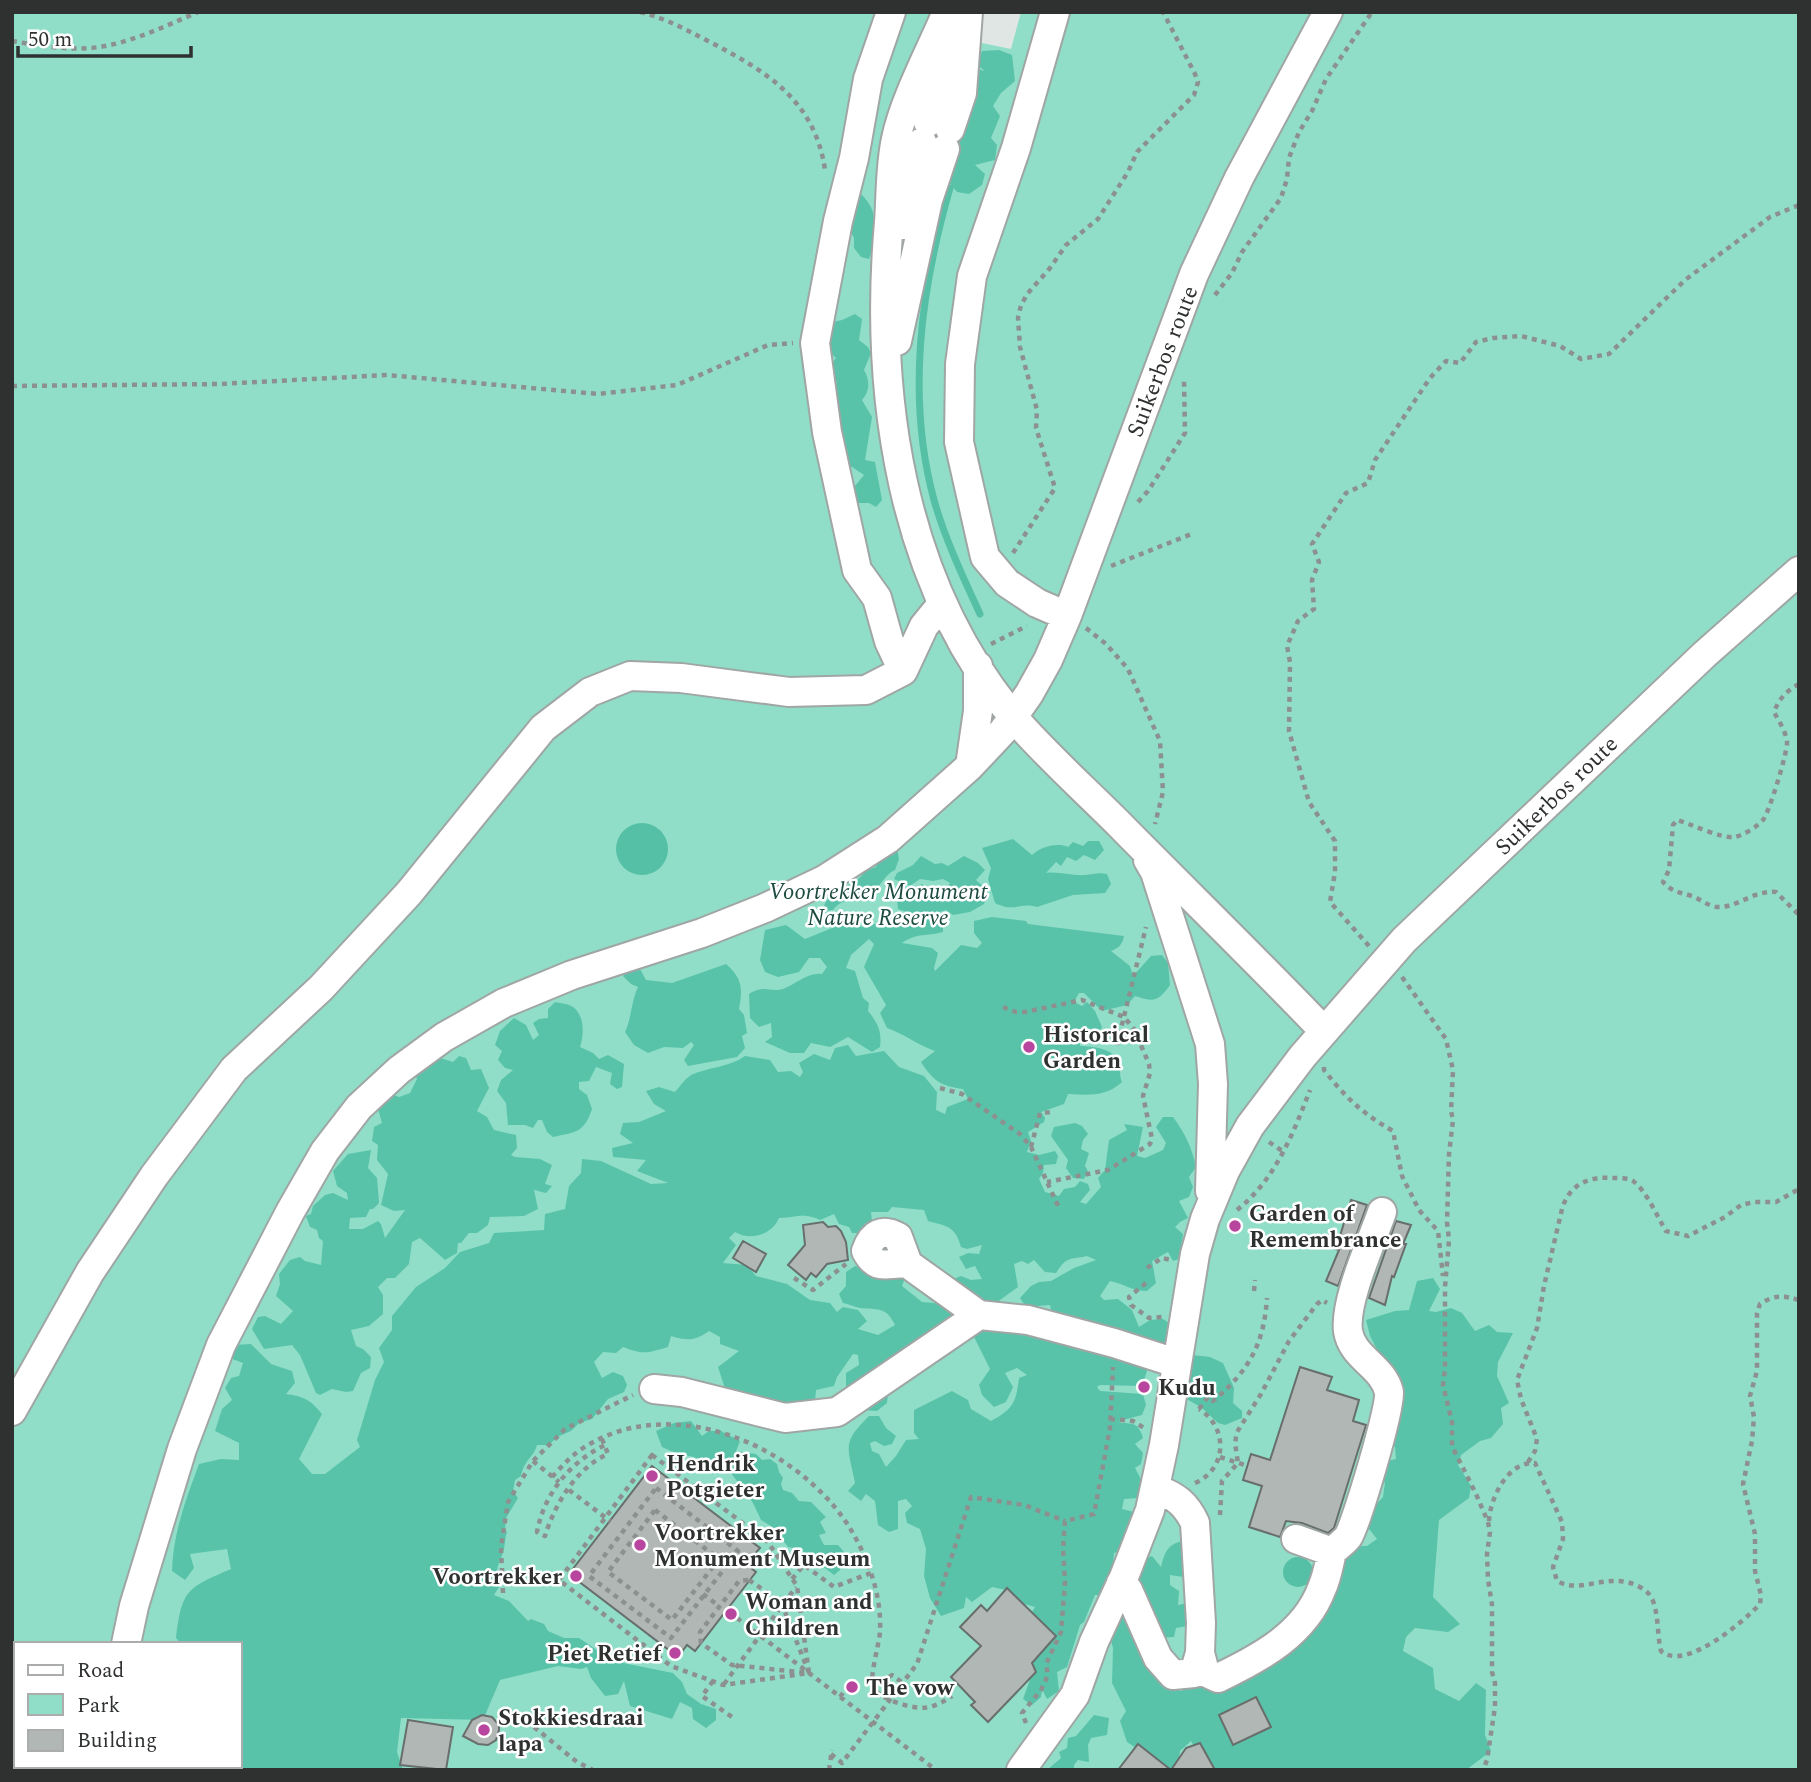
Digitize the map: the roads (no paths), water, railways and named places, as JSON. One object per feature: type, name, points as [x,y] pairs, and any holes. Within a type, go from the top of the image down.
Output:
[{"type":"street","points":[[891,12],[868,79],[854,158],[838,221],[814,343],[827,432],[857,570],[877,598],[889,641],[903,671]]},
{"type":"street","points":[[947,12],[902,117],[895,141],[884,281],[889,381],[896,448],[908,509],[942,604],[979,658],[1013,717],[1143,835],[1324,1031]]},
{"type":"street","points":[[889,381],[929,200],[936,136],[962,93],[968,12]]},
{"type":"street","points":[[1055,12],[1016,148],[972,276],[960,363],[959,442],[985,557],[1007,583],[1037,603],[1067,616]]},
{"type":"street","name":"Suikerbos route","points":[[126,1642],[134,1606],[175,1471],[200,1394],[221,1345],[301,1192],[325,1151],[359,1107],[399,1070],[444,1037],[505,1003],[572,975],[715,928],[824,880],[888,839],[970,766],[1013,717],[1048,660],[1067,616],[1194,274],[1245,165],[1328,12]]},
{"type":"street","name":"Suikerbos route","points":[[1205,1219],[1236,1148],[1250,1126],[1302,1057],[1404,940],[1704,654],[1799,571]]},
{"type":"street","points":[[12,1411],[90,1272],[154,1176],[234,1069],[321,988],[409,893],[543,728],[590,692],[630,676],[681,678],[789,692],[866,690],[903,671],[924,626],[942,604]]},
{"type":"street","points":[[970,766],[978,711],[979,658]]},
{"type":"street","points":[[1029,1760],[1075,1695],[1094,1642],[1138,1546],[1156,1489],[1190,1278],[1211,1182],[1213,1084],[1210,1044],[1143,835]]},
{"type":"street","points":[[1200,1653],[1205,1672],[1218,1678],[1255,1661],[1300,1627],[1322,1590],[1332,1552],[1349,1536],[1389,1407],[1390,1393],[1383,1379],[1354,1348],[1348,1328],[1350,1304],[1382,1212]]},
{"type":"street","points":[[869,1256],[879,1265],[897,1262],[908,1264],[979,1315],[1028,1320],[1176,1363]]},
{"type":"street","points":[[653,1389],[682,1392],[785,1418],[837,1412],[979,1315]]},
{"type":"street","points":[[1121,1584],[1128,1590],[1158,1658],[1173,1675],[1194,1673],[1200,1653],[1201,1623],[1195,1523],[1188,1508],[1179,1499],[1156,1489]]},
{"type":"street","points":[[1296,1539],[1332,1552]]},
{"type":"waterway","points":[[950,188],[931,265],[925,304],[919,382],[921,422],[925,461],[938,515],[980,614]]},
{"type":"place","name":"Historical Garden","points":[[1029,1047]]},
{"type":"place","name":"Garden of Remembrance","points":[[1235,1226]]},
{"type":"place","name":"Kudu","points":[[1144,1387]]},
{"type":"place","name":"Hendrik Potgieter","points":[[652,1476]]},
{"type":"place","name":"Voortrekker Monument Museum","points":[[640,1545]]},
{"type":"place","name":"Voortrekker","points":[[576,1576]]},
{"type":"place","name":"Woman and Children","points":[[731,1614]]},
{"type":"place","name":"Piet Retief","points":[[675,1653]]},
{"type":"place","name":"The vow","points":[[852,1687]]},
{"type":"place","name":"Stokkiesdraai lapa","points":[[484,1730]]},
{"type":"park label","name":"Voortrekker Monument Nature Reserve","points":[[878,904]]}]
